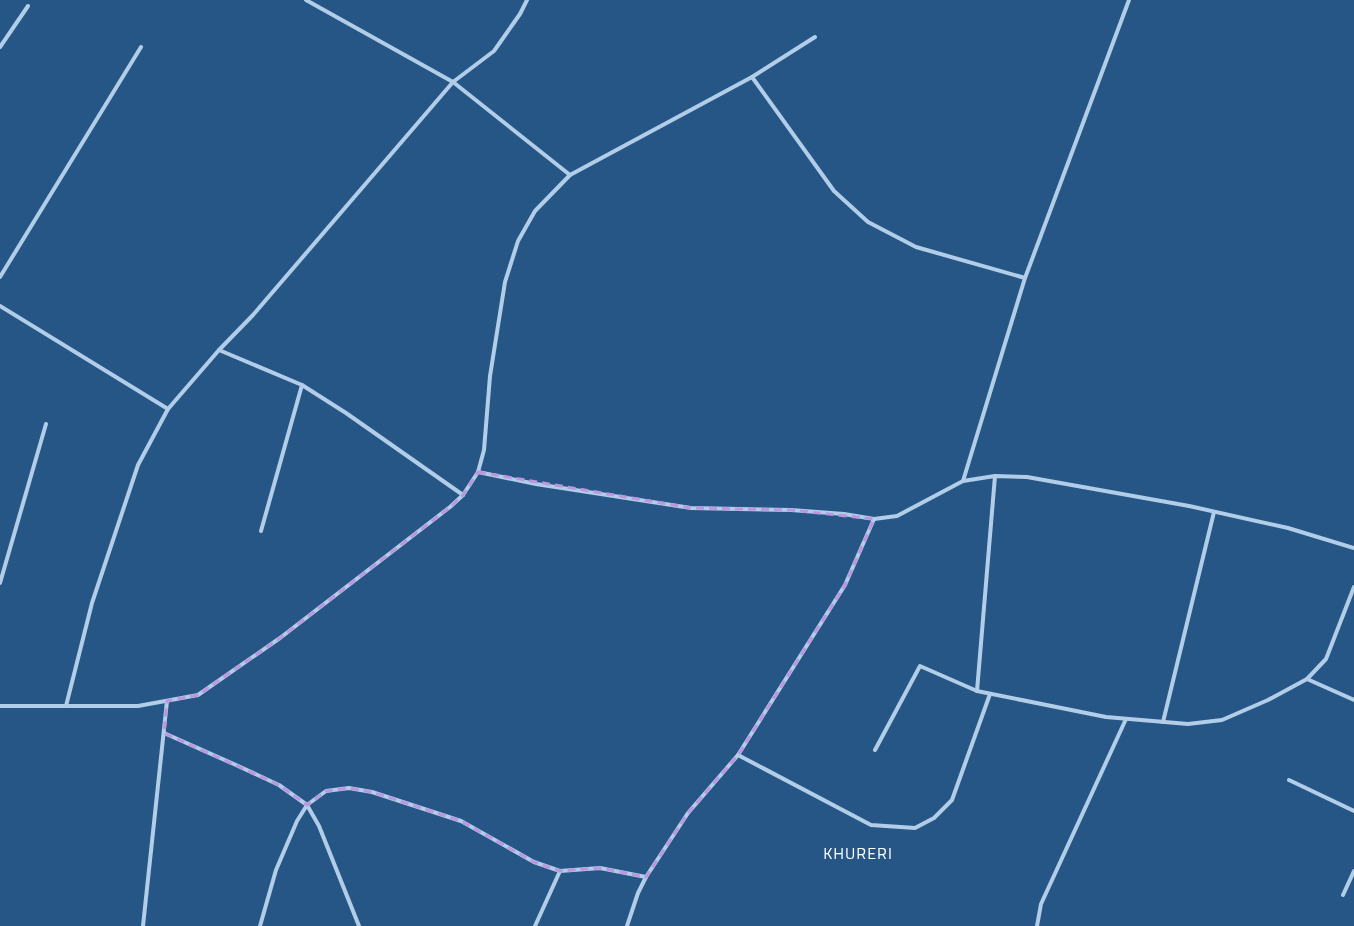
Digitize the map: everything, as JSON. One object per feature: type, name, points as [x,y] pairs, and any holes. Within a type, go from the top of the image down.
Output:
[{"type":"street","points":[[306,0],[453,82],[570,176]]},
{"type":"street","points":[[66,706],[92,603],[138,465],[168,409],[219,350],[253,315],[453,82],[494,51],[520,14],[527,0]]},
{"type":"street","points":[[963,481],[1025,278],[1129,0]]},
{"type":"street","points":[[0,48],[28,6]]},
{"type":"street","points":[[0,706],[138,706],[198,695],[280,638],[444,512],[463,495],[478,472],[484,450],[490,376],[505,282],[518,242],[535,212],[570,176],[752,77],[815,37]]},
{"type":"street","points":[[0,277],[141,47]]},
{"type":"street","points":[[752,77],[834,191],[868,222],[916,248],[1025,278]]},
{"type":"street","points":[[0,306],[168,409]]},
{"type":"street","points":[[219,350],[302,384],[463,495]]},
{"type":"street","points":[[261,531],[302,384]]},
{"type":"street","points":[[0,583],[46,424]]},
{"type":"street","points":[[478,472],[536,484],[692,508],[791,510],[844,514],[874,519],[897,516],[963,481],[996,476],[1027,478],[1214,512],[1288,528],[1354,548]]},
{"type":"street","points":[[977,691],[996,476]]},
{"type":"street","points":[[1163,722],[1214,512]]},
{"type":"street","points":[[627,926],[638,893],[646,877],[688,813],[738,755],[845,584],[874,519]]},
{"type":"street","points":[[875,750],[920,666],[977,691],[1106,717],[1188,724],[1222,720],[1268,700],[1307,679],[1326,659],[1354,587]]},
{"type":"street","points":[[1307,679],[1354,700]]},
{"type":"street","points":[[738,755],[872,825],[915,828],[934,818],[952,800],[990,694]]},
{"type":"street","points":[[143,926],[167,701]]},
{"type":"street","points":[[1037,926],[1041,904],[1126,719]]},
{"type":"street","points":[[164,733],[279,785],[307,805],[319,826],[359,926]]},
{"type":"street","points":[[1289,780],[1354,811]]},
{"type":"street","points":[[260,926],[276,870],[297,821],[307,805],[326,791],[349,788],[372,792],[461,821],[534,862],[560,871],[600,868],[646,877]]},
{"type":"street","points":[[535,926],[560,871]]},
{"type":"street","points":[[1344,895],[1354,871]]},
{"type":"highlighted area","points":[[478,472],[691,508],[791,510],[874,519],[845,585],[738,755],[688,813],[646,877],[600,868],[560,871],[534,862],[461,821],[372,792],[349,788],[326,791],[307,805],[279,785],[164,733],[167,701],[198,695],[280,638],[450,507],[463,495]]},
{"type":"district","name":"KHURERI","points":[[858,853]]}]
